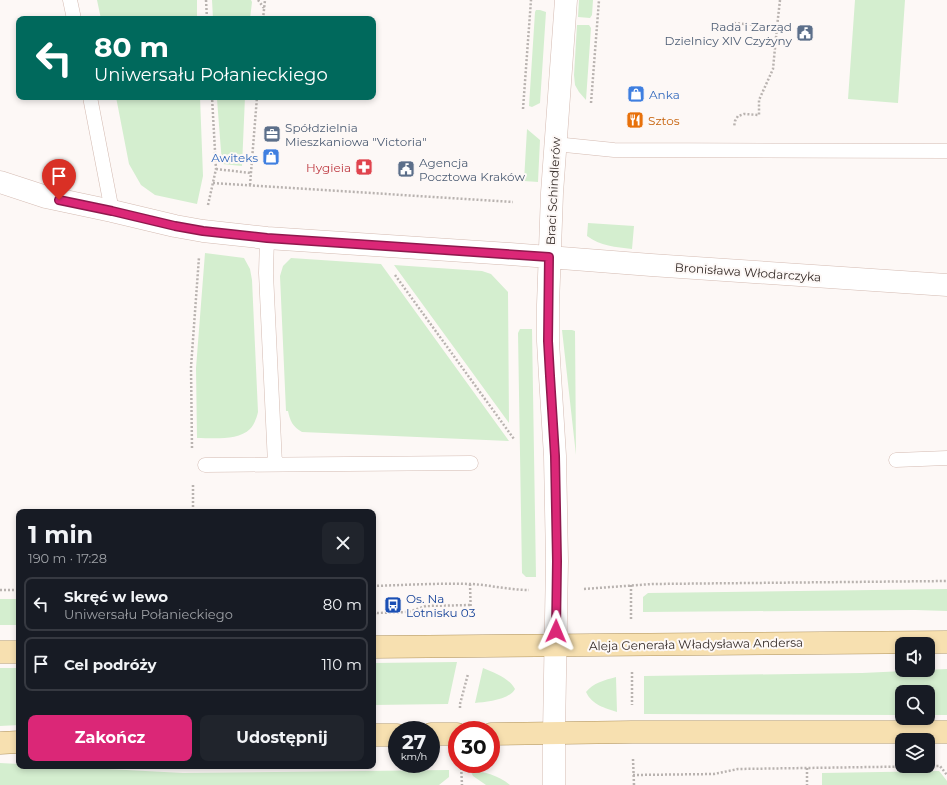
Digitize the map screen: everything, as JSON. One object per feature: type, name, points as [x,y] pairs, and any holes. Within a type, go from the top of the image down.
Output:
[{"type":"main road","name":"Aleja Generała Władysława Andersa","points":[[376,647],[947,642]]},
{"type":"main road","points":[[0,652],[16,652]]},
{"type":"main road","points":[[500,734],[947,732]]},
{"type":"main road","points":[[376,735],[388,735]]},
{"type":"main road","points":[[0,743],[16,742]]},
{"type":"street","name":"Braci Schindlerów","points":[[554,785],[556,553],[554,448],[548,341],[549,257],[555,144],[566,0]]},
{"type":"street","name":"Bronisława Włodarczyka","points":[[0,182],[46,197],[203,231],[267,238],[947,286]]},
{"type":"lane","points":[[70,0],[73,16]]},
{"type":"lane","points":[[91,100],[112,211]]},
{"type":"lane","points":[[555,144],[614,150],[947,151]]},
{"type":"lane","points":[[267,238],[266,273],[275,464]]},
{"type":"lane","points":[[896,460],[947,458]]},
{"type":"lane","points":[[205,465],[471,463]]},
{"type":"path","points":[[206,0],[207,16]]},
{"type":"path","points":[[258,0],[264,8]]},
{"type":"path","points":[[263,16],[265,0]]},
{"type":"path","points":[[523,109],[530,0]]},
{"type":"path","points":[[591,103],[600,0]]},
{"type":"path","points":[[734,130],[734,124],[738,116],[744,114],[759,115],[759,100],[773,69],[779,28],[780,0]]},
{"type":"path","points":[[734,23],[779,28]]},
{"type":"path","points":[[207,209],[216,169],[212,100]]},
{"type":"path","points":[[250,185],[257,100]]},
{"type":"path","points":[[216,169],[252,172]]},
{"type":"path","points":[[213,183],[512,202]]},
{"type":"path","points":[[192,449],[191,359],[199,257]]},
{"type":"path","points":[[394,274],[514,439]]},
{"type":"path","points":[[193,480],[193,509]]},
{"type":"path","points":[[582,589],[652,584],[947,581]]},
{"type":"path","points":[[470,584],[471,616]]},
{"type":"path","points":[[376,586],[470,584],[517,590],[533,590]]},
{"type":"path","points":[[631,585],[631,613]]},
{"type":"path","points":[[0,590],[16,590]]},
{"type":"path","points":[[376,613],[408,612],[426,606],[471,605]]},
{"type":"path","points":[[460,704],[468,674]]},
{"type":"path","points":[[632,677],[632,706]]},
{"type":"path","points":[[633,766],[634,785]]},
{"type":"path","points":[[634,775],[714,774],[738,769],[940,766],[947,775]]},
{"type":"path","points":[[807,768],[807,785]]},
{"type":"path","points":[[461,773],[462,785]]},
{"type":"green space","points":[[97,0],[197,0],[197,16],[100,16]]},
{"type":"green space","points":[[212,0],[251,0],[252,2],[250,16],[213,16]]},
{"type":"green space","points":[[579,0],[593,0],[592,15],[590,18],[578,17]]},
{"type":"green space","points":[[855,0],[905,0],[898,103],[848,99]]},
{"type":"green space","points":[[536,10],[546,12],[540,103],[532,107],[529,106]]},
{"type":"green space","points":[[577,25],[589,25],[591,28],[586,100],[575,85],[574,75]]},
{"type":"green space","points":[[117,100],[200,100],[203,176],[197,204],[155,195],[141,185],[129,164]]},
{"type":"green space","points":[[217,100],[245,100],[242,166],[222,164]]},
{"type":"green space","points":[[527,129],[540,140],[538,182],[524,181]]},
{"type":"green space","points":[[588,223],[634,226],[632,249],[608,246],[597,242],[587,236]]},
{"type":"green space","points":[[205,253],[244,258],[250,269],[252,280],[258,412],[250,429],[245,433],[232,437],[197,438],[196,368]]},
{"type":"green space","points":[[291,258],[381,264],[509,441],[302,432],[296,428],[291,421],[288,411],[286,411],[280,276],[283,266]]},
{"type":"green space","points":[[394,265],[482,271],[491,274],[508,292],[509,423]]},
{"type":"green space","points":[[520,329],[532,329],[536,577],[526,577],[522,573],[518,333]]},
{"type":"green space","points":[[562,330],[575,331],[576,455]]},
{"type":"green space","points":[[947,589],[947,611],[643,612],[643,597],[648,593]]},
{"type":"green space","points":[[0,599],[16,599],[16,625],[0,625]]},
{"type":"green space","points":[[457,662],[448,704],[376,705],[376,663]]},
{"type":"green space","points":[[0,668],[16,668],[16,725],[0,726]]},
{"type":"green space","points":[[483,668],[497,674],[509,682],[515,689],[512,693],[503,698],[475,703]]},
{"type":"green space","points":[[947,669],[947,715],[935,715],[935,685],[895,685],[895,715],[644,714],[644,676],[895,671],[895,677],[935,677],[935,670]]},
{"type":"green space","points":[[616,677],[617,712],[595,703],[586,692],[596,684]]},
{"type":"green space","points":[[0,763],[16,764],[16,769],[108,769],[183,773],[388,771],[388,773],[440,773],[440,770],[448,770],[449,777],[439,785],[0,785]]},
{"type":"green space","points":[[935,771],[939,771],[947,781],[947,785],[822,785],[822,773],[895,772],[895,773],[935,773]]},
{"type":"green space","points":[[472,773],[491,774],[510,785],[486,785],[473,776]]},
{"type":"place","name":"Rada i Zarząd Dzielnicy XIV Czyżyny","points":[[805,33]]},
{"type":"place","name":"Anka","points":[[636,94]]},
{"type":"place","name":"Sztos","points":[[635,120]]},
{"type":"place","name":"Spółdzielnia Mieszkaniowa \"Victoria\"","points":[[272,134]]},
{"type":"place","name":"Awiteks","points":[[271,157]]},
{"type":"place","name":"Hygieia","points":[[364,167]]},
{"type":"place","name":"Agencja Pocztowa Kraków","points":[[406,169]]},
{"type":"place","name":"Os. Na Lotnisku 03","points":[[393,605]]},
{"type":"route","points":[[59,200],[203,231],[267,238],[549,257],[548,341],[555,456],[557,561],[556,631]]}]
